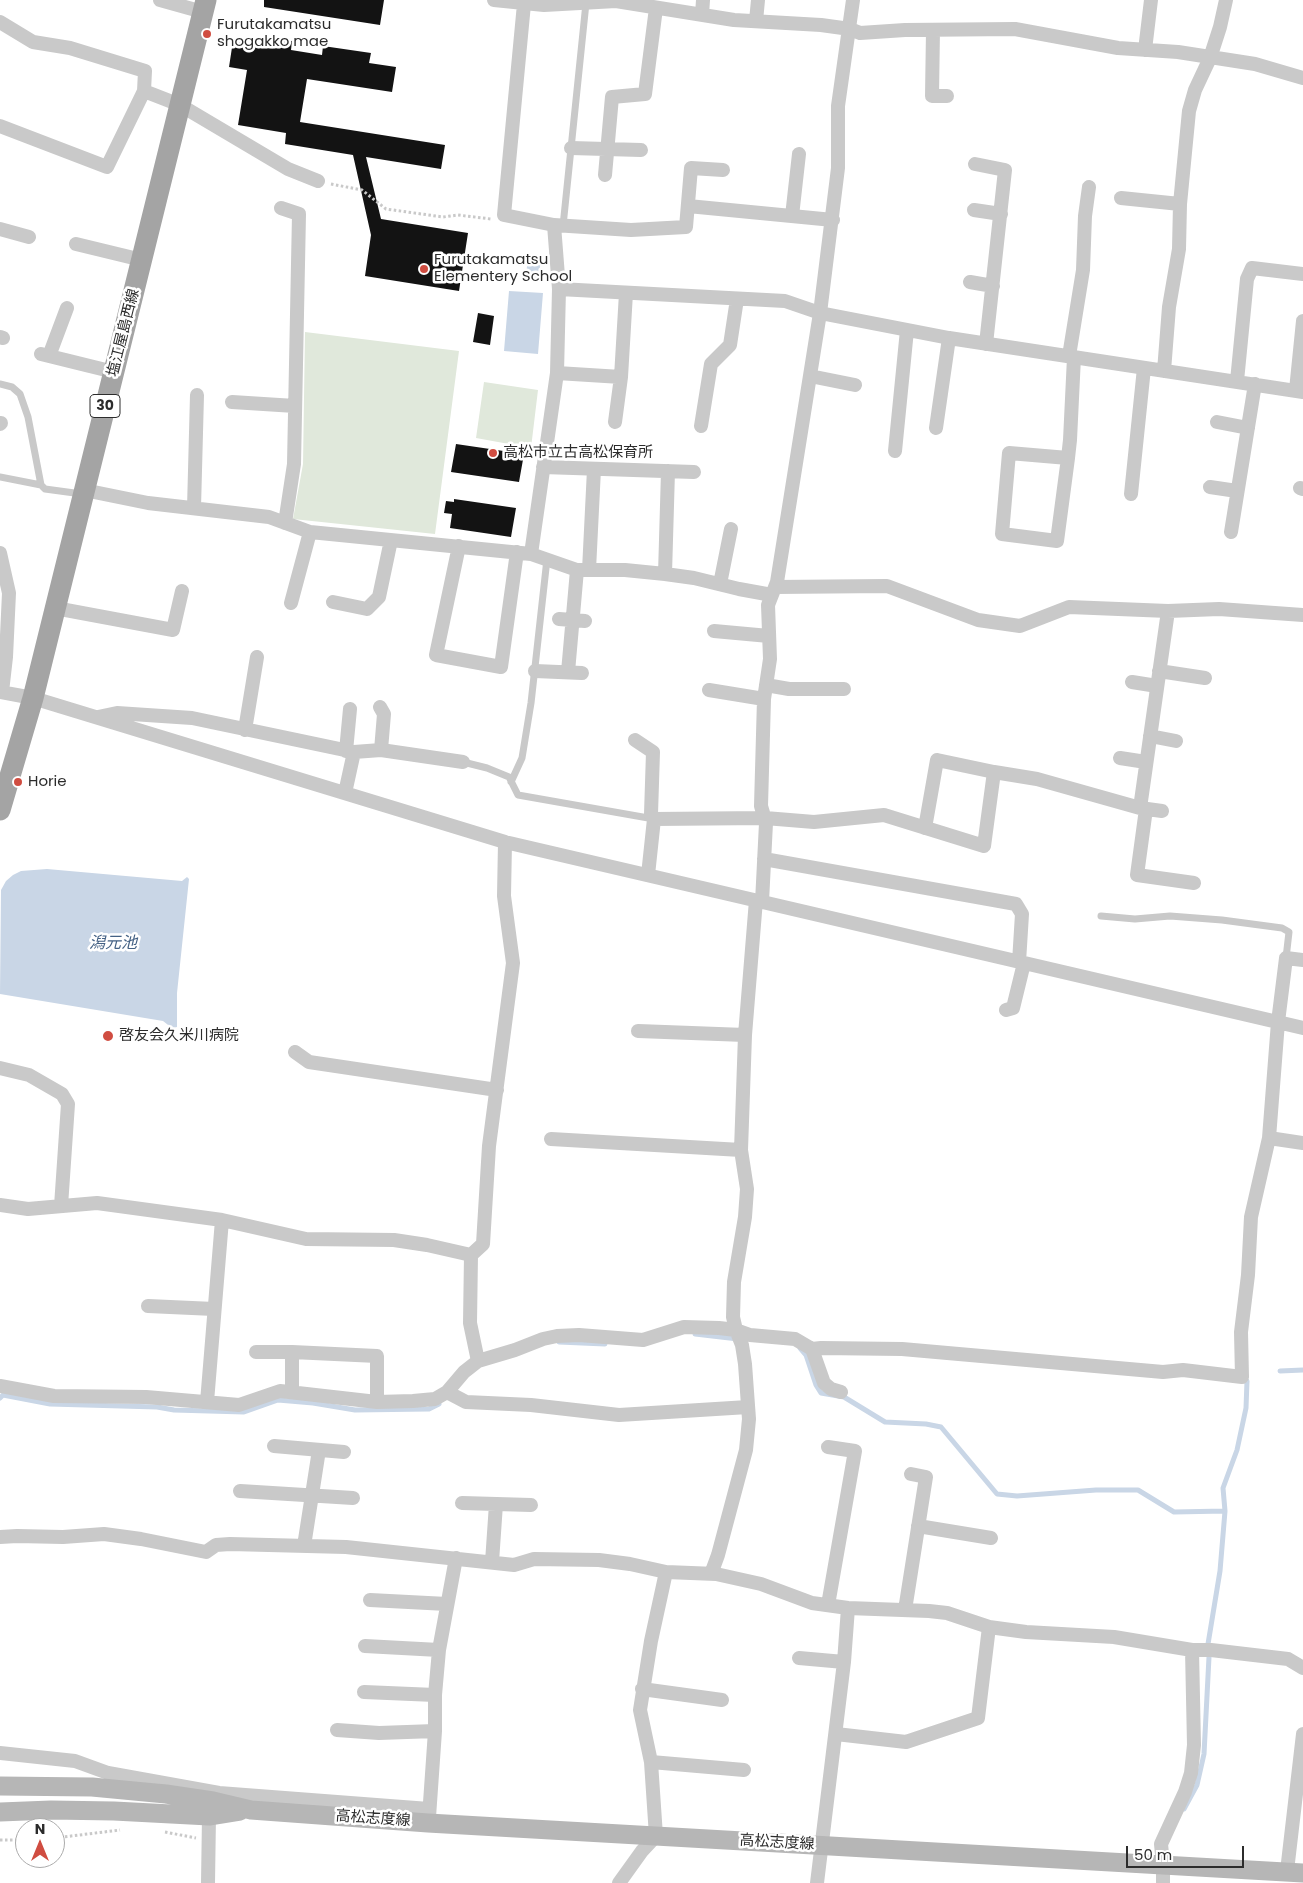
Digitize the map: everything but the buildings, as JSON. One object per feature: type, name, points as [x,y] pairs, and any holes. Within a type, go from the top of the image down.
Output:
[{"type":"main road","name":"塩江屋島西線","points":[[0,810],[33,698],[205,6]]},
{"type":"main road","name":"高松志度線","points":[[0,1786],[92,1787],[166,1794],[213,1801],[251,1810]]},
{"type":"main road","name":"高松志度線","points":[[0,1812],[51,1810],[105,1811],[209,1816],[251,1810],[429,1816],[656,1836],[823,1846],[1163,1874],[1295,1872]]},
{"type":"street","points":[[160,0],[205,6]]},
{"type":"street","points":[[494,0],[544,5],[616,1],[702,15],[821,25],[850,29],[860,33],[933,30],[1015,30],[1118,48],[1178,52],[1255,64],[1303,78]]},
{"type":"street","points":[[702,15],[703,0]]},
{"type":"street","points":[[756,21],[758,0]]},
{"type":"street","points":[[711,1574],[718,1555],[746,1450],[749,1419],[745,1364],[733,1317],[734,1282],[745,1216],[747,1190],[741,1150],[745,1035],[764,859],[765,818],[761,806],[764,699],[770,659],[768,604],[774,591],[820,313],[838,168],[838,106],[853,0]]},
{"type":"street","points":[[1145,50],[1151,0]]},
{"type":"street","points":[[1164,371],[1169,307],[1179,248],[1180,204],[1189,111],[1195,90],[1210,58],[1226,0]]},
{"type":"street","points":[[524,4],[504,216],[559,225],[631,230],[686,227],[691,168],[723,170]]},
{"type":"street","points":[[605,175],[612,97],[645,94],[656,8]]},
{"type":"street","points":[[0,22],[33,42],[70,48],[145,71],[144,91],[107,167],[0,126]]},
{"type":"street","points":[[933,30],[932,96],[947,96]]},
{"type":"street","points":[[144,91],[180,105],[288,169],[318,181]]},
{"type":"street","points":[[571,148],[641,150]]},
{"type":"street","points":[[792,216],[799,154]]},
{"type":"street","points":[[975,164],[1005,170],[986,344]]},
{"type":"street","points":[[1068,458],[1010,452],[1002,534],[1057,541],[1068,458],[1072,357],[1083,270],[1085,216],[1089,187]]},
{"type":"street","points":[[1121,198],[1180,204]]},
{"type":"street","points":[[688,206],[833,220]]},
{"type":"street","points":[[281,208],[299,214],[294,464],[285,523]]},
{"type":"street","points":[[974,210],[1001,214]]},
{"type":"street","points":[[459,546],[436,655],[501,667],[543,467],[557,373],[559,225]]},
{"type":"street","points":[[0,229],[29,237]]},
{"type":"street","points":[[76,244],[142,260]]},
{"type":"street","points":[[1237,381],[1247,279],[1252,268],[1303,274]]},
{"type":"street","points":[[970,282],[993,286]]},
{"type":"street","points":[[559,289],[785,301],[820,313],[949,338],[1299,391],[1303,321]]},
{"type":"street","points":[[615,422],[621,377],[626,293]]},
{"type":"street","points":[[701,426],[711,364],[730,345],[737,299]]},
{"type":"street","points":[[67,308],[45,355],[114,372]]},
{"type":"street","points":[[895,451],[907,330]]},
{"type":"street","points":[[936,428],[949,338]]},
{"type":"street","points":[[1131,494],[1144,368]]},
{"type":"street","points":[[557,373],[621,377]]},
{"type":"street","points":[[810,376],[854,385]]},
{"type":"street","points":[[1230,532],[1255,384]]},
{"type":"street","points":[[194,508],[197,395]]},
{"type":"street","points":[[232,402],[294,406]]},
{"type":"street","points":[[1216,422],[1248,428]]},
{"type":"street","points":[[543,467],[694,472]]},
{"type":"street","points":[[535,671],[575,673],[572,620],[583,570],[594,469]]},
{"type":"street","points":[[665,574],[668,471]]},
{"type":"street","points":[[1210,487],[1238,491]]},
{"type":"street","points":[[84,492],[148,503],[270,517],[310,532],[524,553],[583,570],[625,570],[665,574],[774,591],[887,586],[978,620],[1020,626],[1069,607],[1168,611],[1219,609],[1303,615]]},
{"type":"street","points":[[720,584],[732,529]]},
{"type":"street","points":[[291,603],[310,532]]},
{"type":"street","points":[[333,602],[368,609],[379,598],[392,540]]},
{"type":"street","points":[[0,553],[9,593],[6,657],[1,692],[33,698],[98,717],[505,842],[1303,1028]]},
{"type":"street","points":[[55,608],[173,630],[182,591]]},
{"type":"street","points":[[1168,611],[1146,762],[1137,875],[1194,883]]},
{"type":"street","points":[[714,631],[770,636]]},
{"type":"street","points":[[245,730],[257,657]]},
{"type":"street","points":[[1159,671],[1205,678]]},
{"type":"street","points":[[1132,682],[1157,686]]},
{"type":"street","points":[[766,685],[789,689],[844,689]]},
{"type":"street","points":[[709,690],[764,699]]},
{"type":"street","points":[[380,707],[384,714],[381,750]]},
{"type":"street","points":[[346,793],[350,752],[350,709]]},
{"type":"street","points":[[98,717],[117,713],[192,718],[350,752],[381,750],[463,762]]},
{"type":"street","points":[[1150,736],[1176,741]]},
{"type":"street","points":[[635,740],[653,752],[651,814],[654,819],[648,875]]},
{"type":"street","points":[[1120,758],[1146,762]]},
{"type":"street","points":[[925,828],[936,760],[1037,779],[1143,809],[1162,811]]},
{"type":"street","points":[[654,819],[765,818],[814,822],[884,815],[984,846],[994,772]]},
{"type":"street","points":[[478,1361],[470,1323],[471,1255],[483,1244],[489,1146],[513,962],[504,896],[505,842]]},
{"type":"street","points":[[764,859],[1016,904],[1022,914],[1022,962],[1013,1008],[1006,1010]]},
{"type":"street","points":[[0,1386],[54,1396],[146,1397],[240,1405],[280,1391],[377,1402],[414,1401],[435,1399],[447,1392],[464,1372],[478,1361],[515,1350],[543,1338],[580,1335],[642,1340],[684,1327],[739,1337],[750,1335],[795,1339],[812,1349],[902,1349],[1163,1372],[1183,1370],[1242,1377],[1241,1332],[1248,1274],[1251,1217],[1269,1138],[1278,1022],[1286,958],[1303,960]]},
{"type":"street","points":[[638,1031],[745,1035]]},
{"type":"street","points":[[295,1052],[309,1062],[497,1090]]},
{"type":"street","points":[[0,1068],[29,1075],[62,1094],[68,1104],[60,1206]]},
{"type":"street","points":[[1269,1138],[1303,1143]]},
{"type":"street","points":[[551,1139],[741,1150]]},
{"type":"street","points":[[0,1206],[28,1210],[97,1203],[222,1220],[306,1239],[394,1240],[471,1255]]},
{"type":"street","points":[[207,1402],[222,1220]]},
{"type":"street","points":[[148,1306],[214,1309]]},
{"type":"street","points":[[812,1349],[824,1383],[831,1389],[841,1392]]},
{"type":"street","points":[[256,1352],[377,1356],[377,1402]]},
{"type":"street","points":[[292,1352],[292,1392]]},
{"type":"street","points":[[447,1392],[466,1402],[531,1405],[618,1415],[748,1407]]},
{"type":"street","points":[[274,1446],[344,1452]]},
{"type":"street","points":[[828,1447],[855,1452],[828,1605]]},
{"type":"street","points":[[304,1546],[319,1450]]},
{"type":"street","points":[[905,1610],[926,1477],[911,1474]]},
{"type":"street","points":[[240,1490],[353,1498]]},
{"type":"street","points":[[462,1503],[531,1505]]},
{"type":"street","points":[[492,1562],[496,1504]]},
{"type":"street","points":[[918,1526],[991,1538]]},
{"type":"street","points":[[0,1537],[63,1537],[104,1534],[141,1539],[206,1552],[216,1545],[230,1544],[346,1547],[514,1565],[534,1560],[599,1560],[630,1564],[666,1572],[711,1574],[761,1584],[812,1603],[848,1608],[947,1613],[989,1627],[1026,1632],[1114,1637],[1202,1650],[1288,1659],[1303,1668]]},
{"type":"street","points":[[0,1754],[75,1761],[108,1773],[219,1793],[429,1816],[436,1731],[435,1695],[439,1650],[456,1558]]},
{"type":"street","points":[[619,1883],[642,1851],[656,1836],[651,1762],[640,1710],[642,1689],[666,1572]]},
{"type":"street","points":[[370,1600],[447,1604]]},
{"type":"street","points":[[817,1883],[836,1734],[848,1608]]},
{"type":"street","points":[[836,1734],[906,1742],[978,1718],[989,1627]]},
{"type":"street","points":[[365,1646],[439,1650]]},
{"type":"street","points":[[1163,1874],[1161,1844],[1185,1792],[1191,1773],[1202,1650]]},
{"type":"street","points":[[799,1658],[844,1662]]},
{"type":"street","points":[[642,1689],[722,1700]]},
{"type":"street","points":[[364,1692],[435,1695]]},
{"type":"street","points":[[337,1730],[378,1733],[436,1731]]},
{"type":"street","points":[[1295,1872],[1303,1734]]},
{"type":"street","points":[[651,1762],[744,1770]]},
{"type":"street","points":[[208,1883],[209,1816]]},
{"type":"lane","points":[[559,225],[571,148],[584,2]]},
{"type":"lane","points":[[0,384],[12,387],[20,394],[28,417],[41,485]]},
{"type":"lane","points":[[0,477],[41,485],[45,489],[84,492]]},
{"type":"lane","points":[[511,782],[522,758],[535,671],[547,559]]},
{"type":"lane","points":[[463,762],[487,768],[509,777],[518,795],[654,819]]},
{"type":"lane","points":[[1101,916],[1135,919],[1170,916],[1222,920],[1282,928],[1289,932],[1286,958]]},
{"type":"path","points":[[318,181],[362,190],[386,209],[499,220],[504,216]]},
{"type":"path","points":[[65,1837],[122,1829]]},
{"type":"path","points":[[162,1831],[209,1840]]},
{"type":"path","points":[[0,1840],[15,1840]]},
{"type":"shaded area","points":[[305,332],[459,351],[435,534],[293,519],[303,464]]},
{"type":"shaded area","points":[[484,382],[538,390],[531,448],[476,438]]},
{"type":"water","points":[[528,254],[541,255],[539,279],[526,278]]},
{"type":"water","points":[[509,291],[543,293],[538,354],[504,351]]},
{"type":"water","name":"潟元池","points":[[47,869],[182,881],[187,877],[189,879],[177,993],[177,1027],[172,1028],[163,1021],[0,994],[1,890],[6,881],[21,871]]},
{"type":"waterway","points":[[695,1334],[738,1339]]},
{"type":"waterway","points":[[559,1342],[605,1344]]},
{"type":"waterway","points":[[800,1348],[806,1355],[816,1385],[821,1393],[844,1397],[885,1422],[926,1424],[941,1427],[997,1494],[1017,1496],[1096,1490],[1138,1490],[1174,1512],[1225,1511],[1220,1571],[1208,1644],[1204,1754],[1197,1785],[1184,1809]]},
{"type":"waterway","points":[[1280,1371],[1303,1370]]},
{"type":"waterway","points":[[1225,1511],[1223,1488],[1237,1450],[1246,1408],[1247,1381]]},
{"type":"waterway","points":[[0,1398],[3,1395],[50,1404],[244,1412],[278,1400],[313,1403],[355,1410],[429,1409],[439,1404]]},
{"type":"place","name":"Furutakamatsu shogakko mae","points":[[207,34]]},
{"type":"place","name":"Furutakamatsu Elementery School","points":[[424,269]]},
{"type":"place","name":"高松市立古高松保育所","points":[[493,453]]},
{"type":"place","name":"Horie","points":[[18,782]]},
{"type":"place","name":"啓友会久米川病院","points":[[108,1036]]}]
